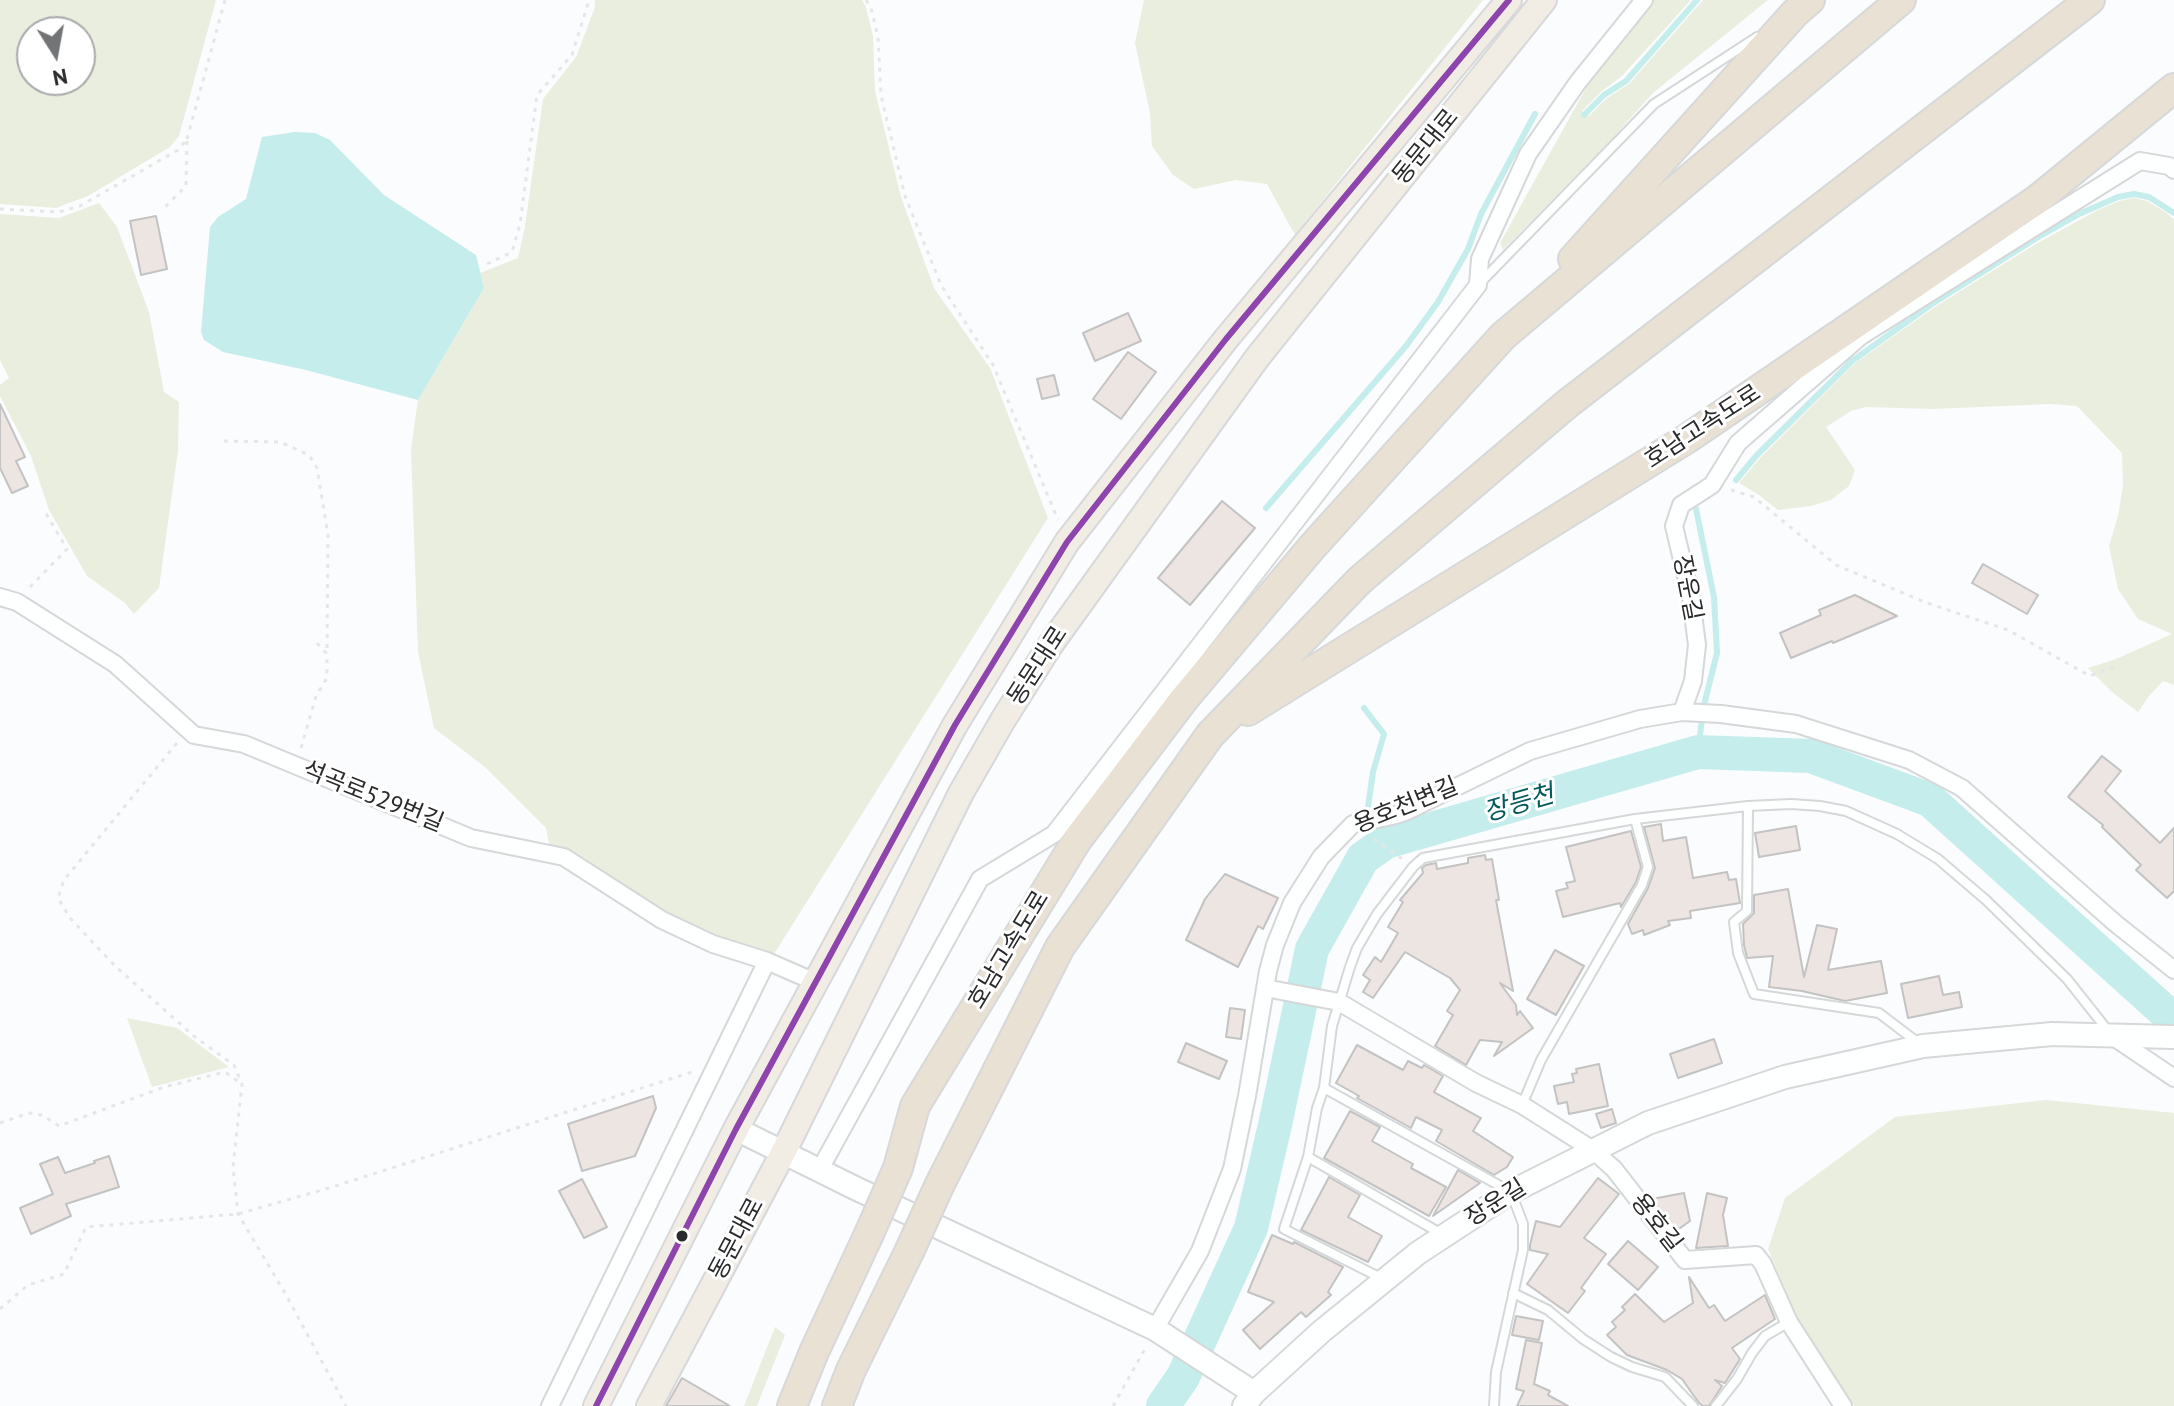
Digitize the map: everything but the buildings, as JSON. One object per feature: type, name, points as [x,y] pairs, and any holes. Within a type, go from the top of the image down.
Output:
[{"type":"highway","name":"호남고속도로","points":[[792,1406],[898,1168],[915,1106],[1077,840],[1184,699],[1313,546],[1503,336],[1901,0]]},
{"type":"highway","name":"호남고속도로","points":[[837,1406],[851,1370],[940,1184],[1060,947],[1210,735],[1360,580],[1567,404],[2090,0]]},
{"type":"highway","name":"호남고속도로","points":[[1313,546],[1802,6]]},
{"type":"highway","name":"호남고속도로","points":[[1210,735],[1688,438],[2038,199],[2174,88]]},
{"type":"main road","name":"동문대로","points":[[596,1406],[736,1129],[955,725],[1067,542],[1226,339],[1509,0]]},
{"type":"main road","name":"동문대로","points":[[649,1406],[783,1153],[961,793],[1051,644],[1257,358],[1544,0]]},
{"type":"street","points":[[819,1171],[980,879],[1054,834],[1478,285],[1480,259],[1528,154],[1578,82],[1644,0]]},
{"type":"street","name":"장운길","points":[[1682,712],[1693,681],[1697,645],[1691,598],[1674,526],[1681,505],[1712,485],[1738,443],[1861,336],[2140,161],[2169,166],[2174,170]]},
{"type":"street","points":[[0,597],[17,602],[115,664],[194,735]]},
{"type":"street","points":[[1682,712],[1796,724],[1909,760],[1962,788],[2115,923],[2174,970]]},
{"type":"street","name":"용호천변길","points":[[1161,1333],[1200,1251],[1232,1169],[1270,989],[1275,945],[1292,903],[1321,857],[1353,824],[1405,812],[1530,751],[1640,719],[1682,712]]},
{"type":"street","name":"석곡로529번길","points":[[194,735],[244,744],[471,838],[564,857],[662,920],[713,944],[767,961],[815,982]]},
{"type":"street","points":[[550,1406],[767,961]]},
{"type":"street","points":[[1270,989],[1332,1000],[1476,1083],[1522,1105],[1593,1150]]},
{"type":"street","name":"장운길","points":[[1247,1395],[1384,1280],[1444,1236],[1511,1192],[1648,1123],[1785,1077],[1923,1046],[2052,1034],[2174,1037]]},
{"type":"street","points":[[2112,1035],[2174,1078]]},
{"type":"street","points":[[736,1129],[1161,1333],[1247,1395]]},
{"type":"street","name":"용호길","points":[[1593,1150],[1614,1169],[1685,1260],[1756,1255],[1789,1322],[1843,1406]]},
{"type":"lane","points":[[1478,285],[1654,104],[1802,6],[1824,0]]},
{"type":"lane","points":[[1384,1280],[1284,1229],[1308,1157],[1324,1088],[1332,1000],[1377,914],[1423,858],[1635,819],[1748,806],[1791,804],[1846,811],[1897,834],[1938,859],[1986,900],[2067,979],[2112,1035]]},
{"type":"lane","points":[[1748,806],[1747,911],[1734,922],[1738,953],[1754,994],[1879,1013],[1923,1046]]},
{"type":"lane","points":[[1522,1105],[1541,1060],[1642,885],[1648,867],[1635,819]]},
{"type":"lane","points":[[1324,1088],[1511,1192],[1523,1224],[1523,1250],[1496,1372],[1494,1406]]},
{"type":"lane","points":[[1308,1157],[1444,1236]]},
{"type":"lane","points":[[1513,1293],[1548,1310],[1611,1357],[1665,1377],[1693,1406]]},
{"type":"lane","points":[[1716,1406],[1765,1336],[1789,1322]]},
{"type":"path","points":[[164,208],[186,186],[187,139],[225,0]]},
{"type":"path","points":[[487,264],[512,252],[520,224],[537,95],[572,55],[589,0]]},
{"type":"path","points":[[866,0],[878,37],[881,95],[905,196],[941,285],[993,365],[1067,542]]},
{"type":"path","points":[[0,209],[59,212],[80,206],[178,150],[187,139]]},
{"type":"path","points":[[224,441],[280,442],[309,455],[317,468],[328,535],[327,678],[316,696],[301,749],[293,750]]},
{"type":"path","points":[[1712,485],[1754,497],[1836,565],[1927,603],[2008,630],[2090,676],[2119,665]]},
{"type":"path","points":[[17,602],[67,549],[45,512]]},
{"type":"path","points":[[315,641],[327,654]]},
{"type":"path","points":[[194,735],[177,743],[64,880],[58,898],[70,918],[115,966],[195,1037],[234,1065],[242,1084],[233,1167],[238,1214],[346,1406]]},
{"type":"path","points":[[1373,838],[1405,861]]},
{"type":"path","points":[[0,1309],[28,1285],[64,1274],[86,1227],[238,1214],[718,1064]]},
{"type":"path","points":[[0,1123],[29,1113],[42,1115],[59,1126],[164,1087],[225,1072],[242,1084]]},
{"type":"path","points":[[1113,1406],[1161,1333]]},
{"type":"green space","points":[[0,0],[216,0],[179,136],[170,147],[88,196],[56,208],[0,204]]},
{"type":"green space","points":[[595,0],[862,0],[873,36],[875,91],[901,197],[934,288],[990,368],[1048,518],[774,954],[715,936],[669,914],[572,850],[550,848],[546,828],[485,767],[434,728],[418,652],[411,449],[418,400],[484,288],[480,273],[518,258],[543,99],[576,57]]},
{"type":"green space","points":[[1144,0],[1483,0],[1295,235],[1267,184],[1236,180],[1194,189],[1173,175],[1152,146],[1150,113],[1135,43]]},
{"type":"green space","points":[[1654,0],[1691,0],[1622,76],[1582,111],[1589,116],[1607,98],[1629,84],[1703,0],[1768,0],[1653,93],[1503,250],[1500,243],[1590,81]]},
{"type":"green space","points":[[2134,198],[2147,201],[2174,220],[2174,685],[2163,681],[2138,712],[2088,668],[2172,634],[2138,619],[2118,589],[2109,546],[2123,486],[2122,453],[2077,406],[1866,407],[1851,411],[1826,427],[1855,470],[1849,486],[1831,500],[1778,510],[1739,483],[1854,364],[1935,307],[2034,245],[2096,211]]},
{"type":"green space","points":[[99,203],[117,227],[149,312],[164,392],[179,402],[178,450],[159,588],[134,614],[125,603],[87,576],[49,510],[31,456],[0,396],[0,385],[9,378],[0,360],[0,214],[59,218]]},
{"type":"green space","points":[[127,1018],[177,1028],[229,1067],[152,1087]]},
{"type":"green space","points":[[2046,1100],[2174,1113],[2174,1406],[1849,1406],[1797,1319],[1768,1249],[1785,1198],[1895,1117]]},
{"type":"green space","points":[[775,1327],[785,1335],[757,1406],[744,1406]]},
{"type":"water","points":[[295,132],[315,133],[330,140],[384,195],[476,255],[484,288],[418,400],[223,352],[204,340],[201,332],[210,227],[218,217],[246,199],[262,137]]},
{"type":"waterway","points":[[1584,115],[1604,95],[1626,81],[1697,0]]},
{"type":"waterway","points":[[1266,508],[1406,346],[1438,302],[1535,114]]},
{"type":"waterway","points":[[1736,480],[1757,455],[1852,361],[1932,304],[2035,239],[2079,214],[2118,197],[2134,194],[2149,197],[2174,213]]},
{"type":"waterway","points":[[1696,509],[1714,597],[1717,653],[1704,705]]},
{"type":"waterway","points":[[1364,708],[1384,734],[1373,772],[1368,807]]},
{"type":"waterway","points":[[1698,752],[1702,719]]},
{"type":"waterway","name":"장등천","points":[[1163,1406],[1183,1377],[1251,1228],[1312,949],[1363,858],[1386,842],[1698,752],[1811,756],[1930,800],[2174,1020]]},
{"type":"waterway","points":[[1371,829],[1386,842]]},
{"type":"transit line","points":[[596,1406],[736,1129],[955,725],[1067,542],[1226,339],[1509,0]]}]
